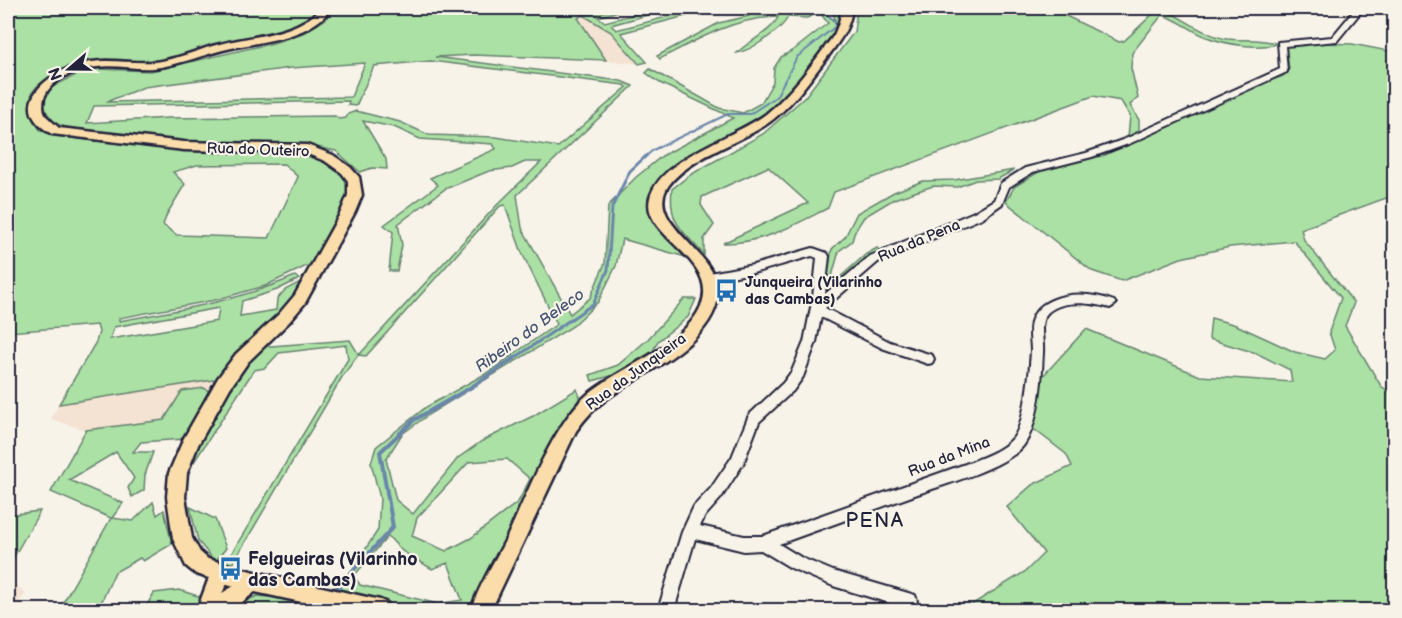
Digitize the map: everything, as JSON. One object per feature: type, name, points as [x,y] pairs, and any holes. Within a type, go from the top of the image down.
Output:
[{"type":"main road","name":"Rua do Outeiro","points":[[327,8],[310,21],[280,35],[230,45],[177,60],[149,65],[110,62],[83,66],[48,83],[39,92],[37,100],[40,118],[56,131],[184,146],[307,149],[329,158],[346,170],[354,180],[355,195],[348,212],[300,299],[284,318],[251,348],[233,370],[180,464],[176,497],[183,539],[193,559],[203,567],[222,574],[380,610]]},
{"type":"main road","points":[[708,277],[698,260],[660,218],[655,206],[658,191],[669,177],[682,168],[761,122],[784,105],[845,27],[847,8]]},
{"type":"main road","name":"Rua da Junqueira","points":[[481,610],[570,426],[583,408],[603,391],[669,349],[695,328],[704,315],[711,297],[708,277]]},
{"type":"main road","points":[[207,610],[222,574]]},
{"type":"main road","points":[[216,610],[243,591],[251,581]]},
{"type":"street","name":"Rua da Pena","points":[[816,309],[874,259],[978,215],[998,202],[1005,184],[1029,170],[1089,155],[1128,141],[1280,72],[1284,70],[1285,63],[1281,44],[1334,39],[1360,8]]},
{"type":"street","points":[[666,610],[690,531],[699,511],[716,493],[738,460],[754,418],[788,387],[798,373],[810,342],[823,256],[813,252],[753,269],[708,277]]},
{"type":"street","name":"Rua da Mina","points":[[763,543],[975,467],[1003,454],[1020,440],[1035,383],[1038,319],[1045,309],[1055,303],[1070,300],[1094,300],[1110,304]]},
{"type":"street","points":[[816,309],[886,345],[928,359]]},
{"type":"street","points":[[690,531],[706,532],[748,546],[763,543],[798,563],[845,583],[909,601]]},
{"type":"shaded area","points":[[583,15],[611,32],[639,64],[606,60],[578,17]]},
{"type":"shaded area","points":[[220,379],[195,423],[164,420],[86,430],[51,419],[59,404]]},
{"type":"shaded area","points":[[8,578],[26,594],[11,610],[8,610]]},
{"type":"green space","points":[[8,8],[323,8],[305,23],[293,28],[231,41],[170,60],[106,59],[87,62],[64,70],[42,82],[31,96],[31,109],[40,130],[55,136],[174,150],[301,151],[325,160],[347,178],[351,194],[315,262],[265,286],[215,300],[119,318],[119,321],[208,304],[274,285],[295,276],[299,279],[277,290],[242,301],[240,316],[276,310],[277,299],[285,290],[306,279],[276,319],[254,340],[235,353],[238,356],[220,379],[59,404],[96,342],[99,332],[97,325],[8,332]],"holes":[[[284,164],[298,177],[269,238],[177,235],[163,225],[185,184],[173,172],[197,165]],[[219,308],[217,321],[110,339],[114,327]]]},
{"type":"green space","points":[[334,8],[579,8],[583,15],[578,18],[606,60],[474,55],[435,57],[621,81],[633,86],[517,195],[522,228],[570,314],[590,298],[605,263],[608,206],[635,178],[662,156],[733,118],[660,83],[646,73],[650,69],[719,108],[743,113],[761,103],[773,82],[774,68],[781,57],[828,23],[819,12],[807,18],[788,17],[780,28],[766,39],[737,53],[770,28],[778,17],[746,21],[716,31],[660,59],[657,56],[719,23],[749,16],[745,11],[734,8],[742,8],[757,15],[787,13],[806,15],[821,8],[836,24],[832,8],[840,8],[842,27],[776,107],[751,124],[683,161],[656,184],[649,196],[650,213],[661,230],[689,258],[622,239],[616,266],[598,302],[573,326],[431,413],[402,434],[386,459],[396,500],[413,514],[458,458],[482,441],[533,416],[577,389],[580,397],[565,422],[484,592],[473,610],[407,609],[334,588],[352,570],[378,530],[380,498],[371,463],[376,447],[426,407],[485,374],[557,324],[522,253],[505,205],[500,206],[366,356],[358,355],[342,377],[230,568],[224,566],[348,359],[346,345],[279,353],[265,368],[254,370],[194,462],[189,461],[244,364],[258,347],[350,340],[359,355],[497,205],[541,162],[525,162],[512,168],[489,171],[445,189],[398,224],[402,245],[397,271],[389,271],[393,232],[384,225],[438,185],[430,178],[496,149],[493,144],[420,139],[394,127],[363,121],[386,159],[387,169],[372,168],[360,172],[336,151],[300,144],[188,142],[75,130],[54,123],[44,108],[44,99],[52,87],[80,73],[98,69],[151,71],[273,43],[303,33],[326,19]],"holes":[[[431,61],[627,87],[558,147],[496,137],[429,135],[400,122],[356,111],[348,114],[346,118],[339,119],[335,116],[168,118],[87,123],[94,106],[349,101],[348,105],[356,106],[374,66]],[[365,63],[351,97],[106,102],[144,87],[291,68]],[[507,459],[530,479],[518,502],[471,538],[446,551],[412,536],[417,518],[469,462]],[[388,536],[402,551],[432,569],[448,563],[462,600],[438,604],[360,585],[354,576]]]},
{"type":"green space","points":[[629,8],[598,17],[605,22],[658,8],[673,8],[611,25],[616,30],[702,8],[716,8],[621,33],[647,62],[639,64],[611,32],[583,15]]},
{"type":"green space","points":[[857,8],[1050,8],[1119,42],[1124,41],[1157,10],[1163,9],[1218,37],[1278,44],[1251,46],[1222,42],[1204,36],[1162,15],[1132,53],[1131,68],[1138,98],[1130,105],[1139,120],[1139,130],[1128,138],[1130,116],[1121,101],[1093,96],[834,192],[828,208],[777,232],[751,240],[723,243],[808,203],[768,167],[702,197],[701,205],[714,225],[704,239],[704,255],[675,219],[671,201],[672,189],[690,175],[763,134],[805,97],[854,32]]},
{"type":"green space","points":[[1293,42],[1352,44],[1394,52],[1394,203],[1386,198],[1301,229],[1304,240],[1354,303],[1345,326],[1381,386],[1394,395],[1394,610],[963,610],[1026,571],[1044,553],[1007,507],[1032,485],[1072,466],[1066,454],[1031,427],[1042,377],[1086,329],[1200,376],[1292,382],[1290,370],[1256,353],[1209,339],[1211,318],[1236,325],[1295,352],[1325,359],[1335,350],[1329,332],[1341,298],[1294,241],[1230,247],[1181,258],[1122,281],[1092,271],[1006,202],[1014,187],[1040,171],[1105,155],[1255,86],[1283,76],[1289,69],[1286,46]]},
{"type":"green space","points":[[1014,170],[998,179],[976,180],[957,187],[933,186],[894,199],[864,217],[852,241],[839,251],[829,287],[866,254],[877,248],[881,252],[829,294],[824,293],[832,249],[845,237],[857,213],[894,192],[923,181],[954,180]]},
{"type":"green space","points":[[684,299],[696,299],[688,317],[658,341],[652,353],[622,373],[592,381],[590,375],[618,365],[648,339]]},
{"type":"green space","points":[[204,388],[212,393],[184,439],[141,442],[133,452],[153,452],[145,475],[144,490],[132,497],[128,488],[134,478],[116,452],[69,480],[123,503],[112,518],[133,521],[153,502],[157,515],[164,510],[172,544],[143,561],[140,558],[115,572],[101,603],[125,605],[122,610],[59,610],[111,518],[51,492],[86,430],[164,420],[182,391]]},
{"type":"green space","points":[[190,507],[215,519],[226,548],[215,562],[198,541]]},
{"type":"green space","points":[[40,511],[8,567],[8,515]]},
{"type":"green space","points":[[179,590],[204,598],[197,610],[144,610],[154,593]]},
{"type":"green space","points":[[257,596],[280,598],[313,610],[227,610]]},
{"type":"waterway","name":"Ribeiro do Beleco","points":[[644,158],[653,150],[728,114],[750,114],[776,97],[797,57],[836,26],[835,21],[819,8]]},
{"type":"waterway","name":"Ribeiro do Beleco","points":[[512,360],[593,304],[608,270],[612,207],[630,171],[646,156]]},
{"type":"waterway","name":"Ribeiro do Beleco","points":[[338,587],[393,527],[380,452],[414,420],[473,386],[514,358]]},
{"type":"waterway","name":"Ribeiro do Beleco","points":[[319,610],[326,607]]},
{"type":"place","name":"Junqueira (Vilarinho das Cambas)","points":[[727,291]]},
{"type":"place","name":"Felgueiras (Vilarinho das Cambas)","points":[[230,569]]},
{"type":"district","name":"PENA","points":[[875,521]]}]
